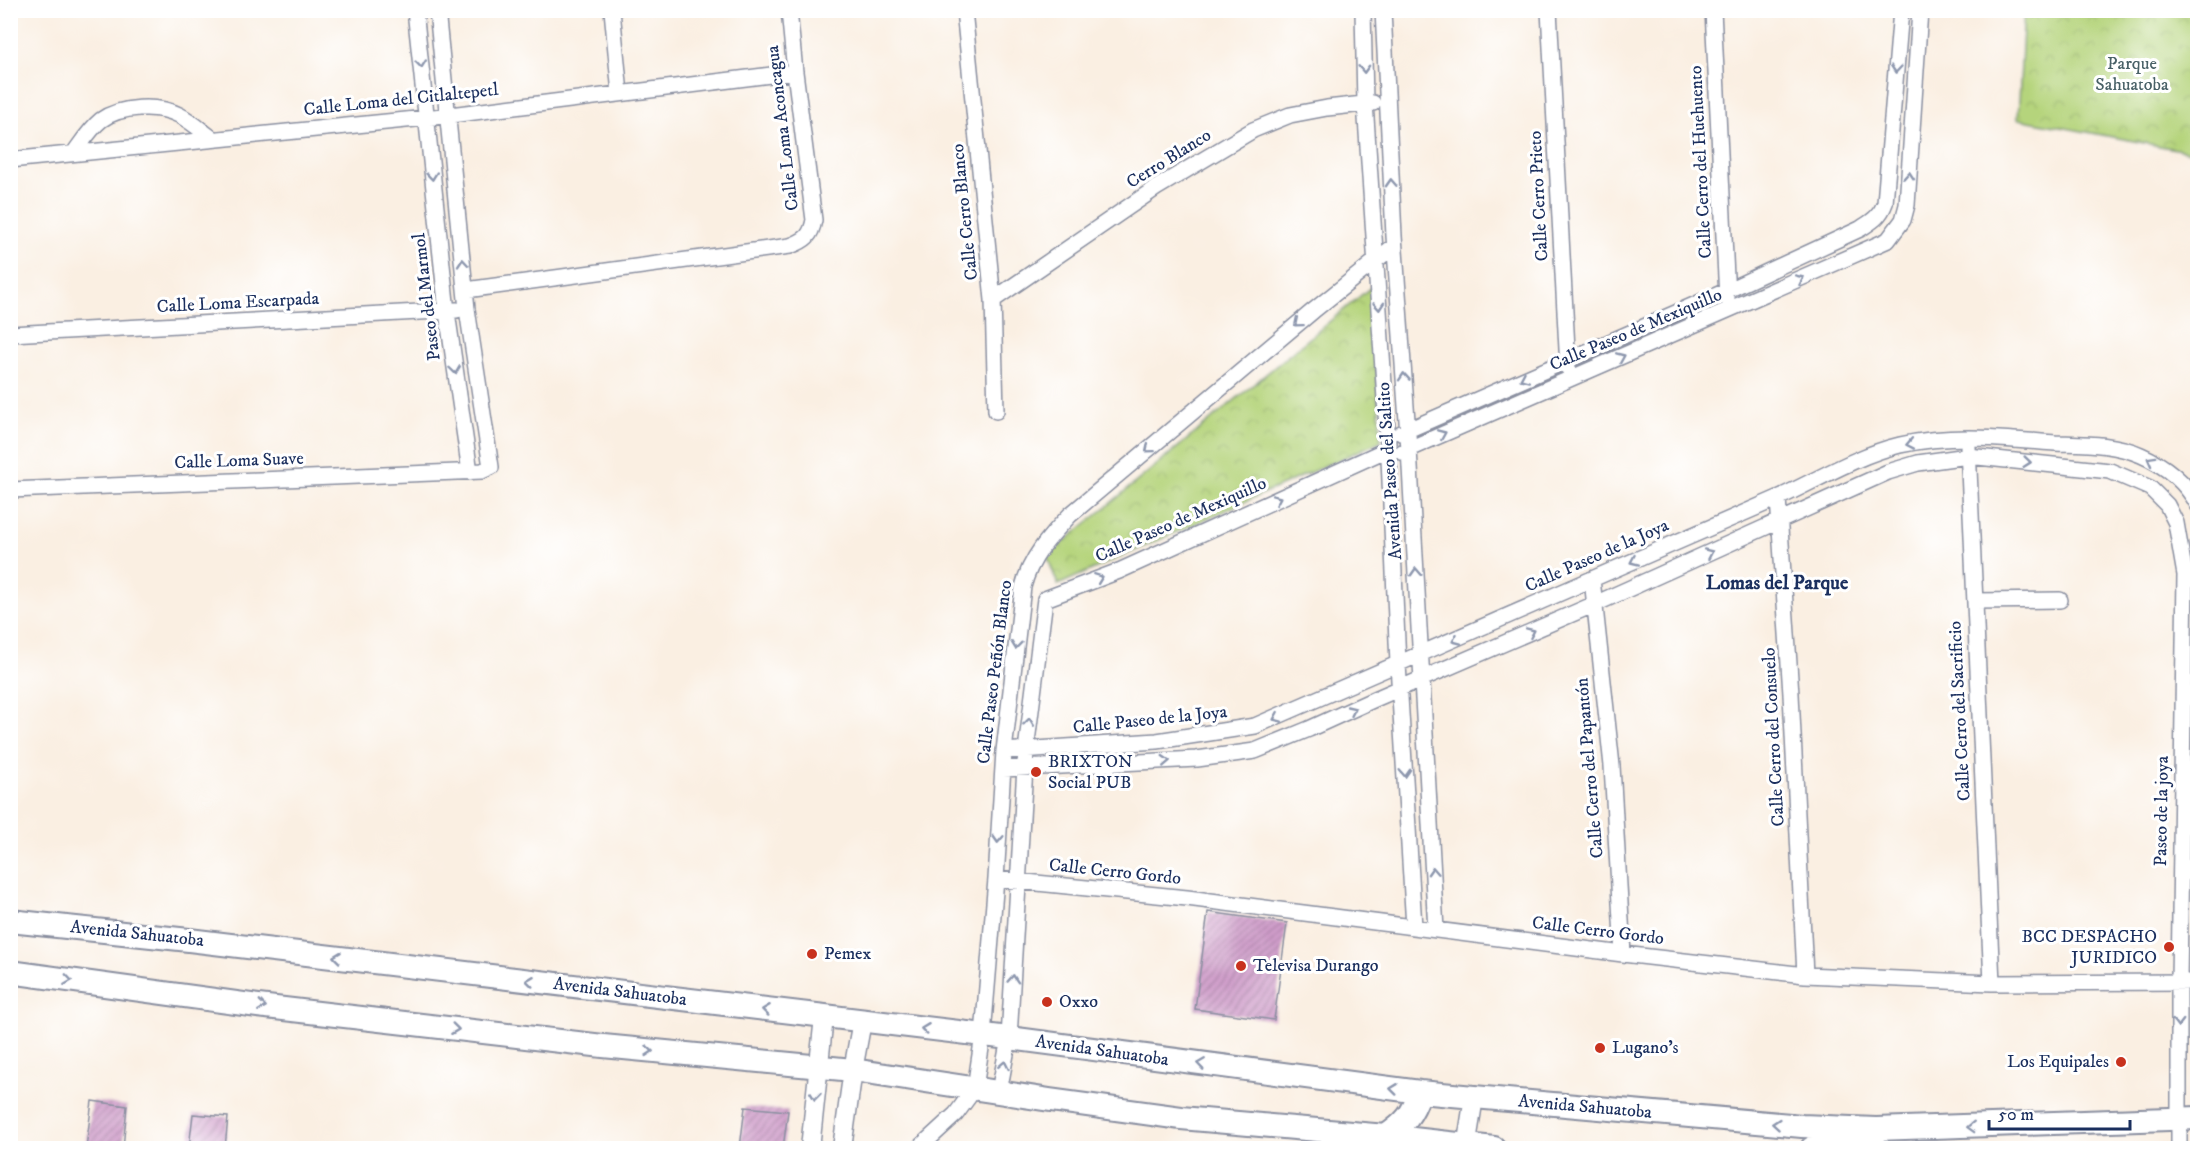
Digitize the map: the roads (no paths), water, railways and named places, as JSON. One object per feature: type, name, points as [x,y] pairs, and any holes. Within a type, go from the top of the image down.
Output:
[{"type":"main road","name":"Avenida Sahuatoba","points":[[10,921],[189,939],[1009,1038],[1420,1092],[1474,1097],[1802,1126],[1920,1129],[2188,1119]]},
{"type":"main road","points":[[10,972],[258,1006],[603,1047],[852,1070],[1181,1118],[1386,1136],[1494,1149]]},
{"type":"main road","points":[[1386,1136],[1402,1125],[1412,1114],[1420,1092]]},
{"type":"main road","points":[[1812,1149],[1842,1143],[1898,1139],[1920,1129]]},
{"type":"street","name":"Paseo del Marmol","points":[[415,10],[447,312],[470,472]]},
{"type":"street","points":[[438,10],[467,309]]},
{"type":"street","points":[[612,10],[620,94]]},
{"type":"street","name":"Calle Loma Aconcagua","points":[[466,290],[790,246],[808,239],[814,220],[789,10]]},
{"type":"street","name":"Calle Cerro Blanco","points":[[964,10],[993,300],[996,411]]},
{"type":"street","name":"Avenida Paseo del Saltito","points":[[1363,10],[1365,103],[1388,449],[1414,927]]},
{"type":"street","name":"Avenida Paseo del Saltito","points":[[1383,10],[1386,102],[1409,449],[1436,930]]},
{"type":"street","name":"Calle Cerro Prieto","points":[[1549,10],[1569,380]]},
{"type":"street","name":"Calle Cerro del Huehuento","points":[[1713,10],[1726,291],[1729,311]]},
{"type":"street","points":[[1901,10],[1885,203],[1882,213],[1896,232],[1906,205],[1920,10]]},
{"type":"street","name":"Calle Loma del Citlaltepetl","points":[[10,160],[426,118],[795,72]]},
{"type":"street","name":"Cerro Blanco","points":[[993,300],[1156,188],[1253,130],[1290,115],[1365,103],[1386,102]]},
{"type":"street","points":[[74,153],[102,119],[121,111],[139,109],[159,109],[178,114],[213,139]]},
{"type":"street","name":"Calle Paseo de Mexiquillo","points":[[1045,599],[1119,571],[1388,449],[1407,430],[1726,291],[1860,229],[1882,213]]},
{"type":"street","name":"Calle Paseo de Mexiquillo","points":[[1388,449],[1409,449],[1729,311],[1888,240],[1896,232]]},
{"type":"street","name":"Calle Paseo Peñón Blanco","points":[[975,1088],[983,1035],[1004,751],[1026,576],[1035,558],[1053,533],[1070,515],[1395,246]]},
{"type":"street","name":"Calle Loma Escarpada","points":[[10,334],[447,312],[467,309]]},
{"type":"street","name":"Calle Loma Suave","points":[[10,490],[482,471],[491,467],[467,309]]},
{"type":"street","name":"Calle Cerro del Sacrificio","points":[[1968,437],[1992,983]]},
{"type":"street","name":"Calle Paseo de la Joya","points":[[1004,751],[1157,741],[1237,730],[1271,720],[1778,498],[1861,459],[1898,446],[1933,439],[1968,437],[2114,446],[2141,455],[2163,467],[2183,483],[2196,502]]},
{"type":"street","name":"Calle Paseo de la Joya","points":[[1003,769],[1197,759],[1255,751],[1595,604],[1888,472],[1918,463],[1968,456],[2110,471],[2150,488],[2167,505]]},
{"type":"street","name":"Calle Cerro del Consuelo","points":[[1778,498],[1805,975]]},
{"type":"street","name":"Paseo de la joya","points":[[2167,505],[2176,523],[2185,575],[2190,674],[2179,982],[2188,1119],[2179,1149]]},
{"type":"street","name":"Calle Cerro del Papantón","points":[[1592,579],[1612,766],[1623,954]]},
{"type":"street","points":[[999,1092],[1009,1038],[1024,768],[1045,599],[1023,587]]},
{"type":"street","points":[[1975,601],[2060,600]]},
{"type":"street","name":"Calle Cerro Gordo","points":[[996,879],[1187,898],[1805,975],[1992,983],[2198,982]]},
{"type":"street","points":[[810,1149],[824,1017]]},
{"type":"street","points":[[842,1149],[852,1070],[862,1021]]},
{"type":"street","points":[[919,1149],[956,1114],[975,1088]]},
{"type":"street","points":[[1466,1147],[1474,1097]]},
{"type":"place","name":"BRIXTON Social PUB","points":[[1036,772]]},
{"type":"place","name":"BCC DESPACHO JURIDICO","points":[[2169,947]]},
{"type":"place","name":"Pemex","points":[[812,954]]},
{"type":"place","name":"Televisa Durango","points":[[1241,966]]},
{"type":"place","name":"Oxxo","points":[[1047,1002]]},
{"type":"place","name":"Lugano's","points":[[1600,1048]]},
{"type":"place","name":"Los Equipales","points":[[2121,1062]]},
{"type":"district","name":"Lomas del Parque","points":[[1777,583]]},
{"type":"park label","name":"Parque Sahuatoba","points":[[2132,74]]}]
